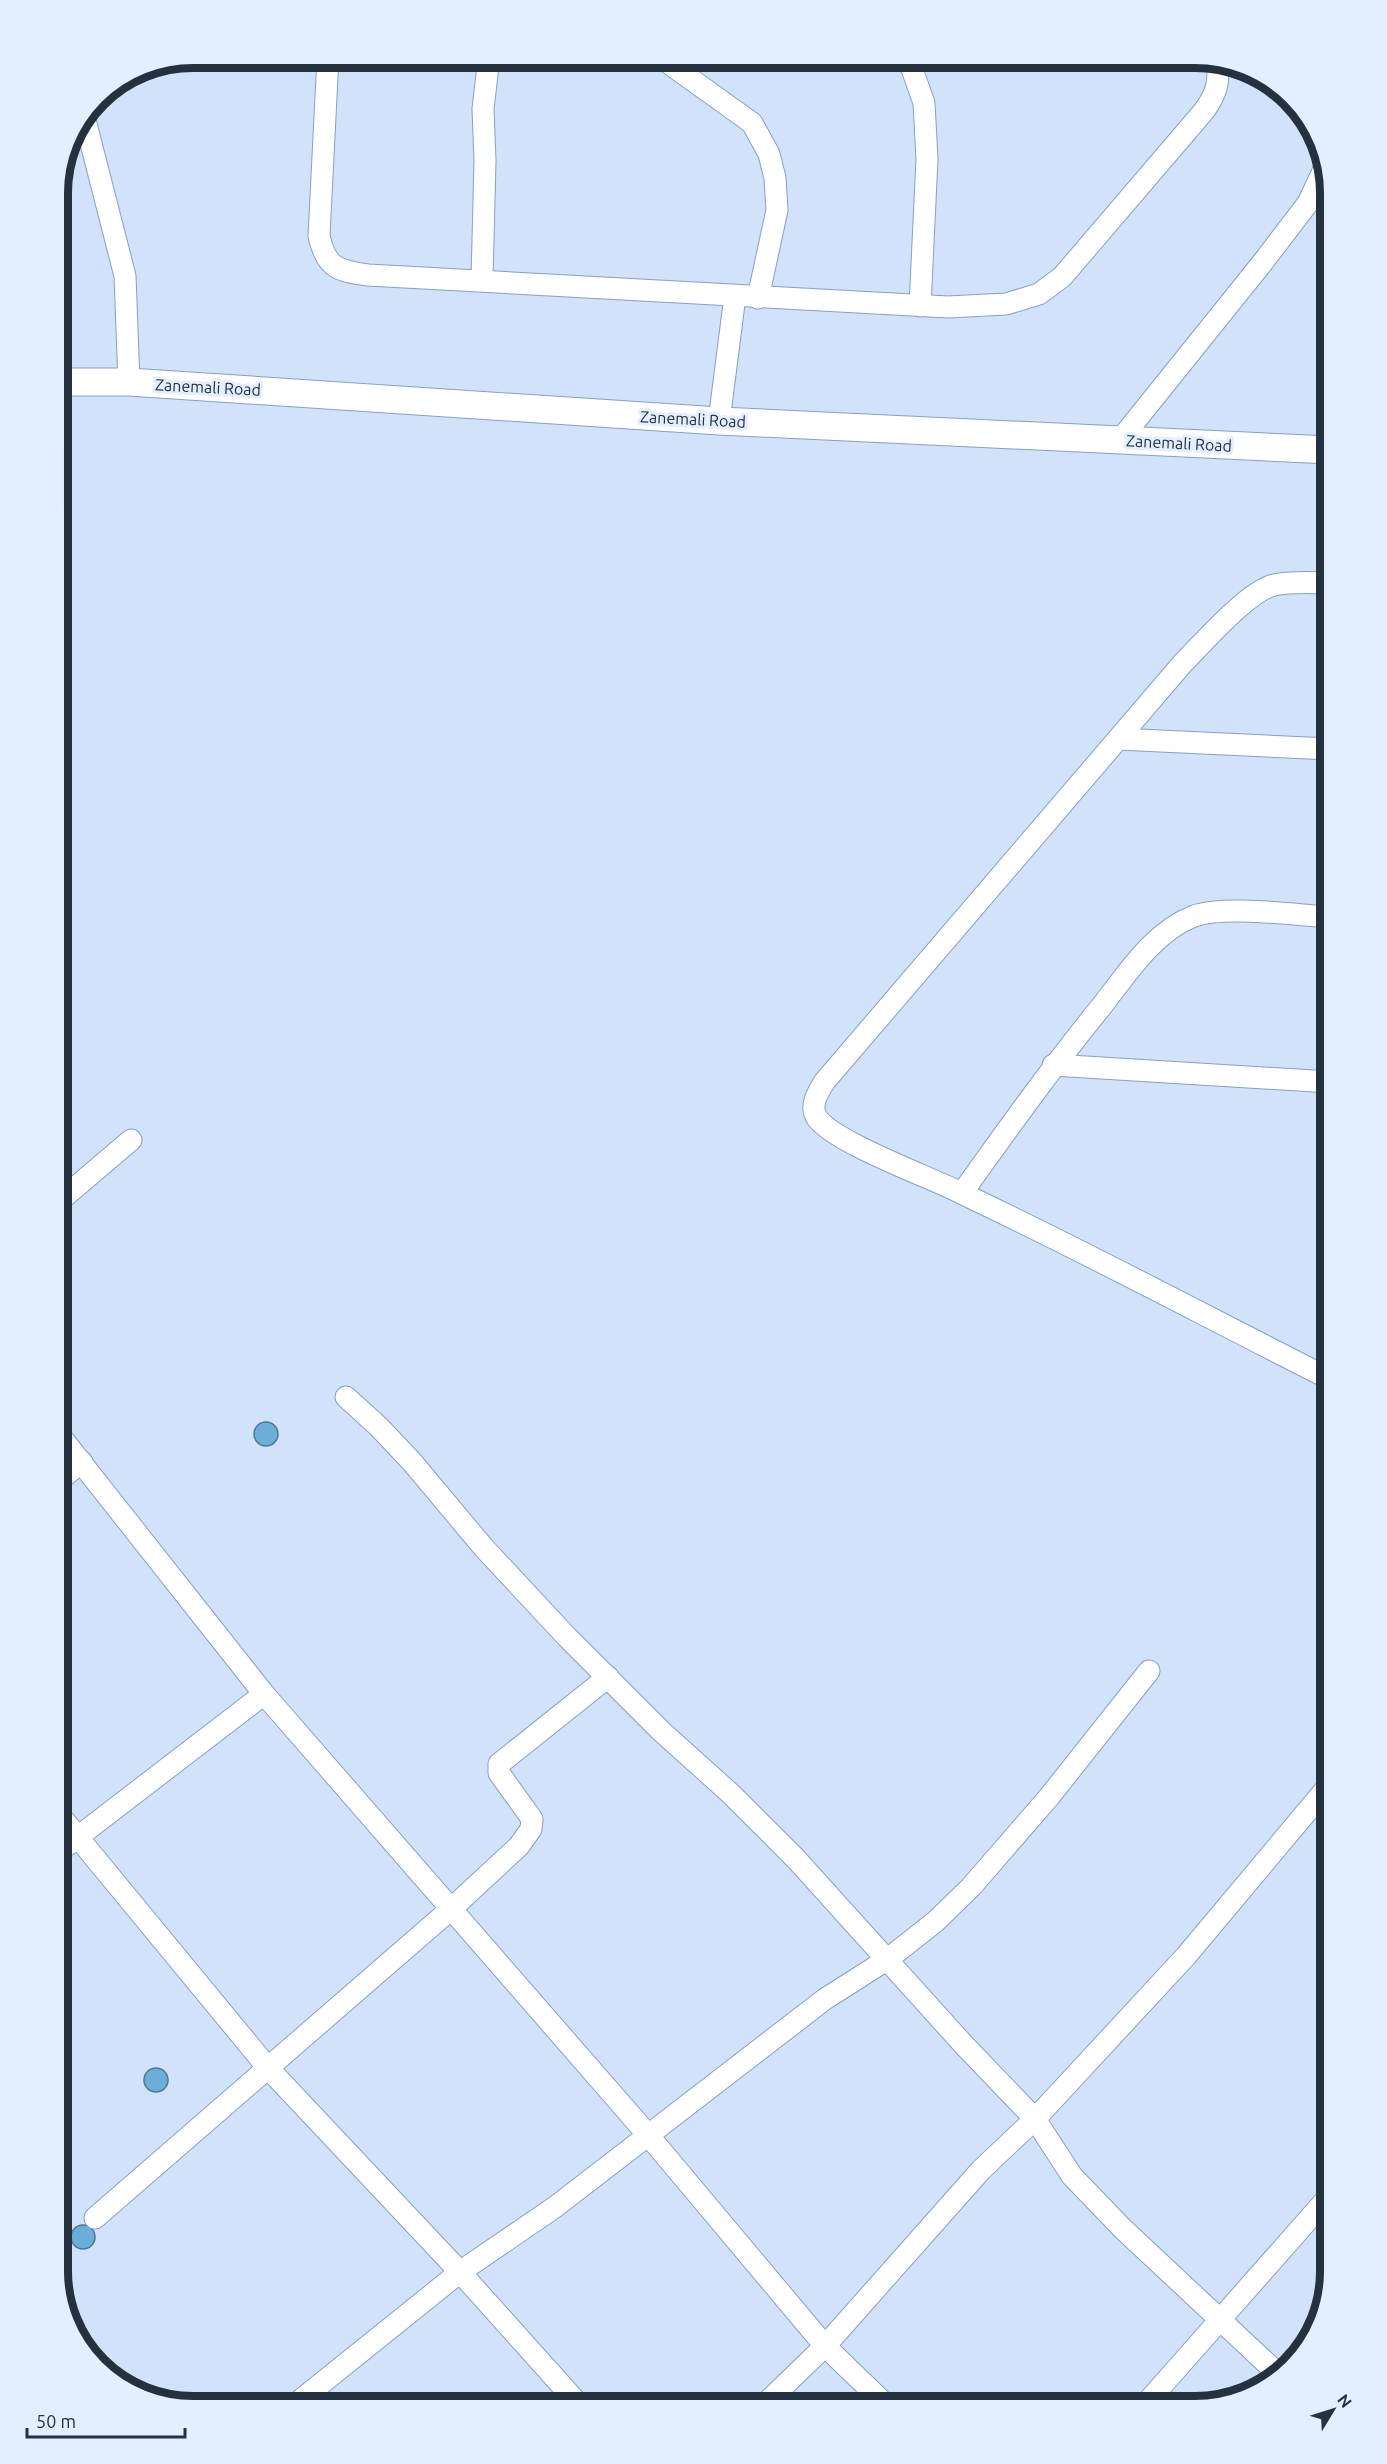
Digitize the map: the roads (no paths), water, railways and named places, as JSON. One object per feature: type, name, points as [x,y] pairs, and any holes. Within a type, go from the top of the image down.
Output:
[{"type":"street","points":[[327,68],[319,236],[323,254],[334,267],[348,272],[758,298],[948,307],[1006,304],[1039,294],[1062,277],[1204,111],[1215,94],[1219,79],[1217,70]]},
{"type":"street","points":[[482,280],[485,161],[483,110],[488,68]]},
{"type":"street","points":[[675,68],[752,123],[769,154],[775,178],[777,210],[758,298]]},
{"type":"street","points":[[911,68],[924,103],[927,159],[920,306]]},
{"type":"street","points":[[87,126],[124,276],[129,382]]},
{"type":"street","points":[[1120,440],[1289,229],[1308,203],[1319,181]]},
{"type":"street","points":[[719,421],[735,296]]},
{"type":"street","name":"Zanemali Road","points":[[68,382],[129,382],[719,421],[1320,450]]},
{"type":"street","points":[[1320,583],[1272,585],[1241,604],[1183,663],[825,1081],[814,1101],[816,1117],[828,1130],[854,1144],[962,1193],[1320,1373]]},
{"type":"street","points":[[1118,739],[1320,749]]},
{"type":"street","points":[[962,1193],[1053,1065],[1146,951],[1171,927],[1196,916],[1220,911],[1320,916]]},
{"type":"street","points":[[1053,1065],[1320,1081]]},
{"type":"street","points":[[68,1194],[131,1140]]},
{"type":"street","points":[[346,1397],[412,1462],[483,1548],[608,1677],[796,1859],[1035,2120],[1072,2176],[1123,2229],[1272,2369]]},
{"type":"street","points":[[68,1445],[264,1694],[648,2134],[825,2346],[877,2396]]},
{"type":"street","points":[[68,1473],[82,1462]]},
{"type":"street","points":[[306,2396],[460,2272],[555,2206],[825,1998],[888,1959],[936,1921],[971,1887],[1049,1797],[1149,1671]]},
{"type":"street","points":[[95,2218],[451,1909],[519,1846],[531,1829],[532,1820],[499,1773],[499,1764],[608,1677]]},
{"type":"street","points":[[68,1844],[264,1694]]},
{"type":"street","points":[[773,2396],[825,2346],[981,2170],[1035,2120],[1186,1956],[1320,1796]]},
{"type":"street","points":[[68,1826],[268,2068],[460,2272],[571,2396]]},
{"type":"street","points":[[1153,2396],[1320,2206]]}]
